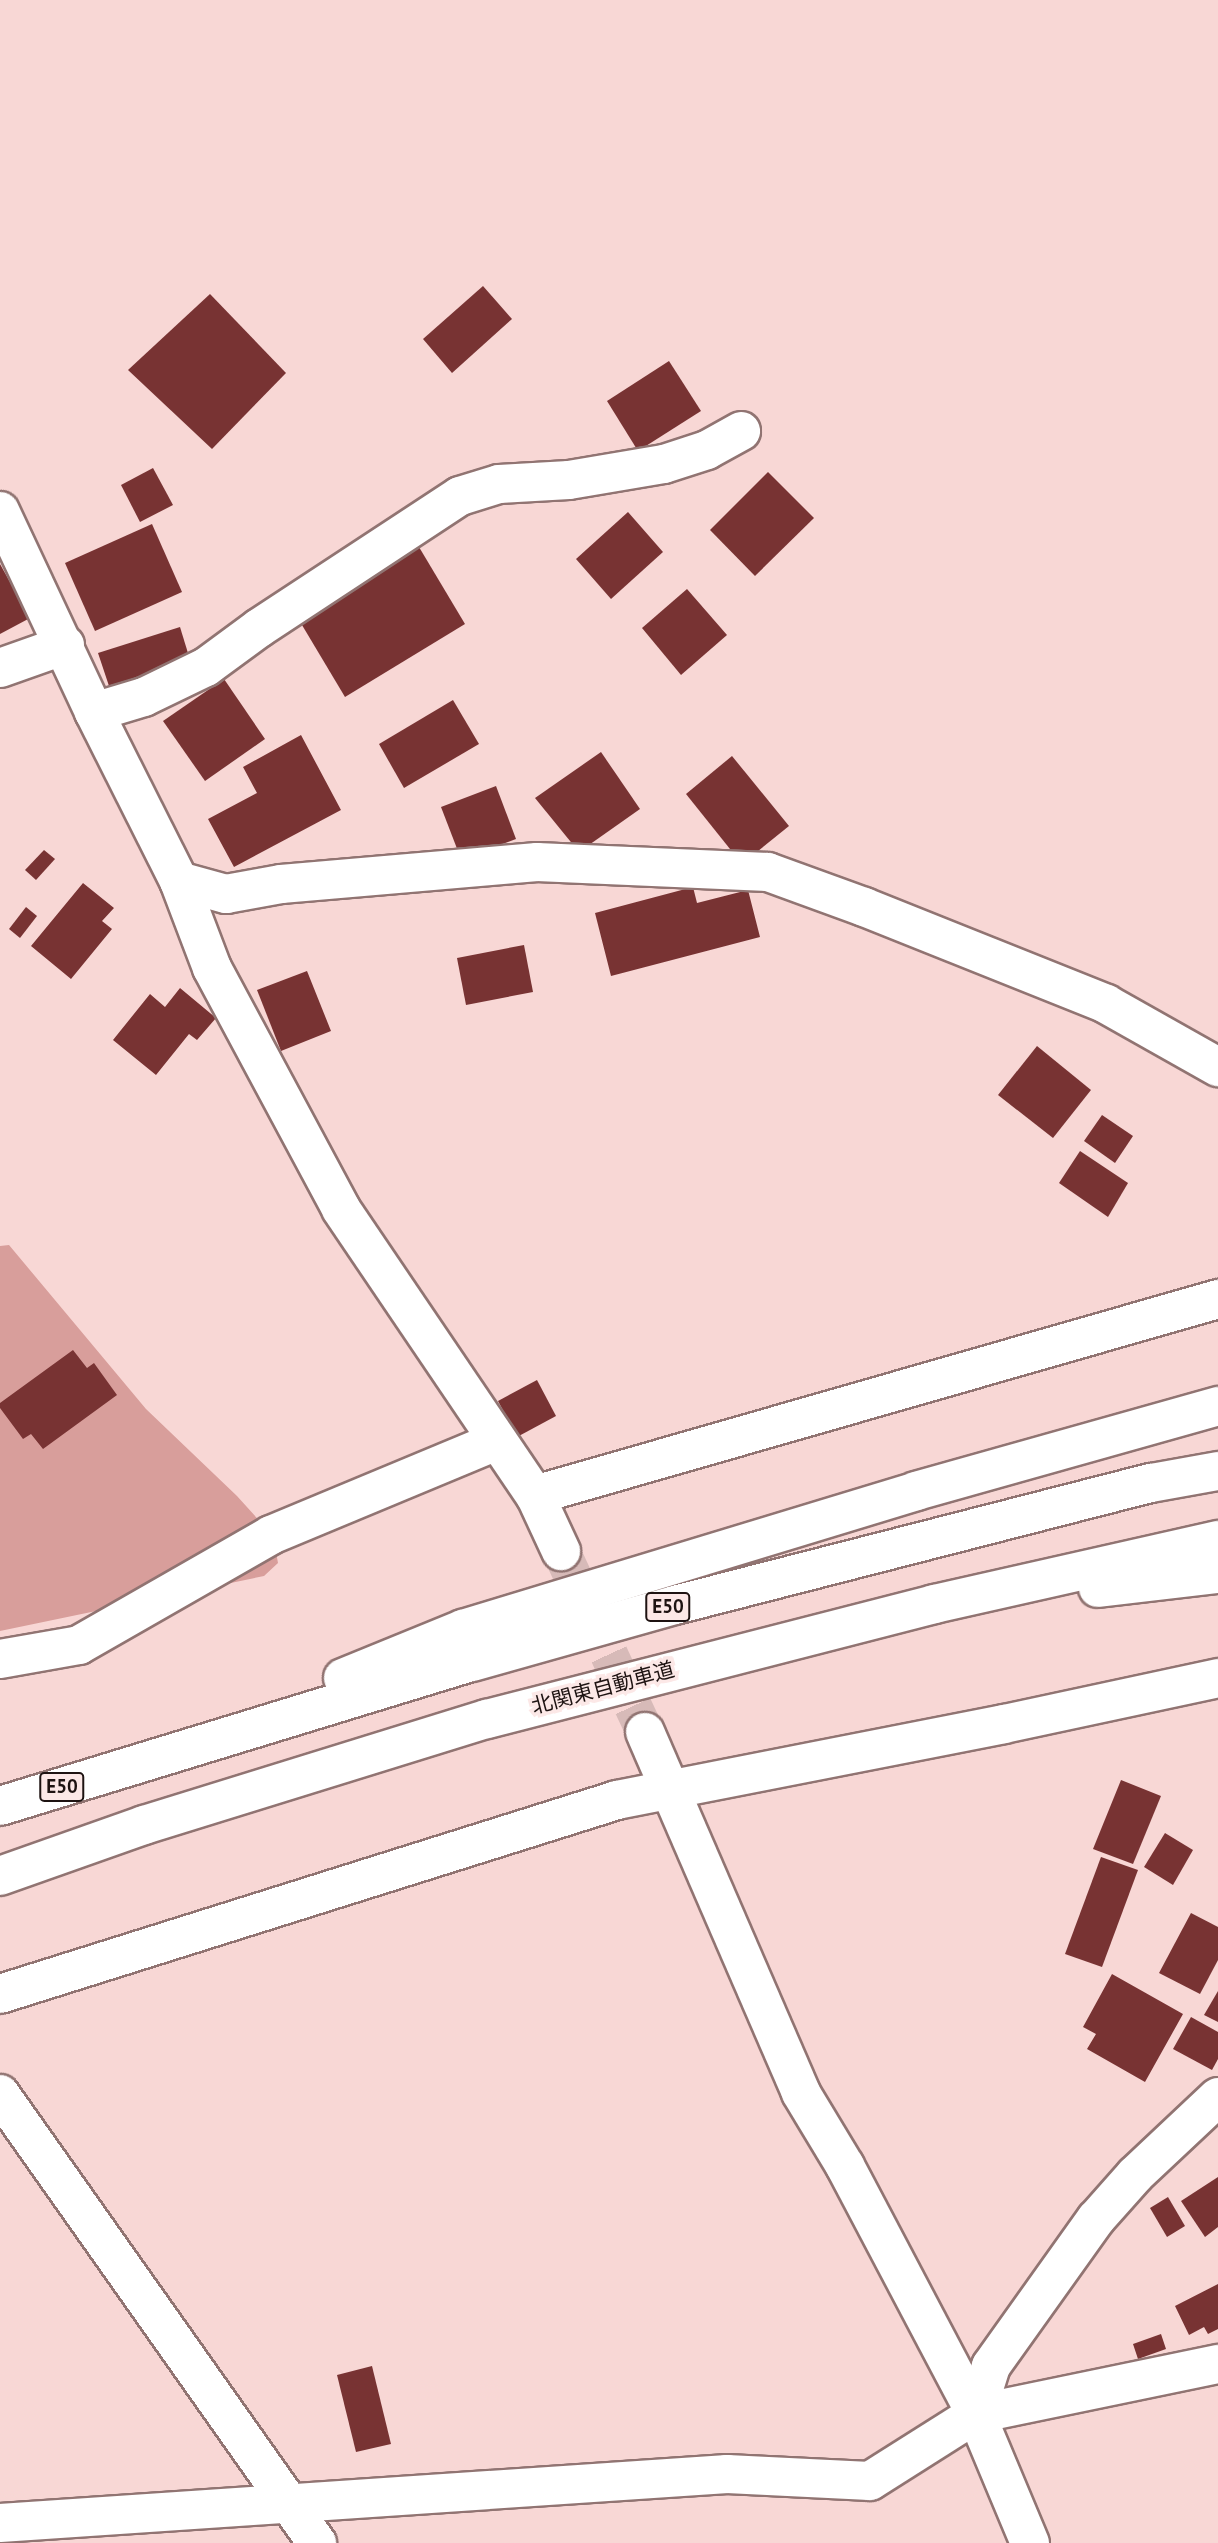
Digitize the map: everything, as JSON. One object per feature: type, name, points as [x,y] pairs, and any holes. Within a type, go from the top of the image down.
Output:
[{"type":"main road","points":[[94,712],[144,697],[206,667],[259,628],[460,496],[499,484],[569,480],[664,464],[707,450],[741,431]]},
{"type":"main road","points":[[0,513],[65,645],[94,712],[179,881],[212,968],[341,1209],[535,1494],[561,1551]]},
{"type":"main road","points":[[0,668],[65,645]]},
{"type":"main road","points":[[179,881],[226,894],[281,884],[537,862],[768,872],[864,907],[1106,1004],[1218,1067]]},
{"type":"main road","points":[[535,1494],[1218,1299]]},
{"type":"main road","points":[[124,1768],[463,1629],[916,1491],[1218,1406]]},
{"type":"main road","points":[[0,1660],[79,1645],[271,1535],[497,1441]]},
{"type":"main road","name":"E50","points":[[0,1805],[472,1662],[675,1605],[1151,1483],[1218,1471]]},
{"type":"main road","name":"北関東自動車道","points":[[0,1876],[144,1825],[487,1719],[934,1604],[1218,1540]]},
{"type":"main road","points":[[934,1604],[1218,1574]]},
{"type":"main road","points":[[0,1994],[617,1800],[1004,1724],[1218,1678]]},
{"type":"main road","points":[[645,1732],[801,2093],[845,2166],[976,2414],[1030,2543]]},
{"type":"main road","points":[[0,2094],[317,2543]]},
{"type":"main road","points":[[976,2414],[991,2366],[1096,2219],[1135,2175],[1218,2097]]},
{"type":"main road","points":[[0,2523],[727,2474],[870,2481],[976,2414],[1218,2364]]},
{"type":"shaded area","points":[[9,1245],[146,1409],[237,1496],[273,1536],[278,1563],[264,1576],[0,1631],[0,1246]]},
{"type":"building","points":[[483,286],[512,319],[452,373],[423,339]]},
{"type":"building","points":[[210,294],[286,373],[212,449],[128,370]]},
{"type":"building","points":[[669,361],[701,411],[638,451],[607,401]]},
{"type":"building","points":[[153,468],[173,505],[140,522],[121,485]]},
{"type":"building","points":[[768,472],[814,518],[755,576],[710,530]]},
{"type":"building","points":[[628,512],[663,552],[611,599],[576,559]]},
{"type":"building","points":[[152,524],[182,592],[95,631],[65,563]]},
{"type":"building","points":[[416,542],[465,624],[345,697],[296,615]]},
{"type":"building","points":[[0,564],[30,618],[0,634]]},
{"type":"building","points":[[687,589],[727,635],[681,675],[642,628]]},
{"type":"building","points":[[180,627],[191,663],[110,689],[98,653]]},
{"type":"building","points":[[224,679],[265,739],[205,781],[163,721]]},
{"type":"building","points":[[453,700],[479,744],[404,788],[379,744]]},
{"type":"building","points":[[301,735],[341,810],[234,867],[208,819],[257,793],[243,767]]},
{"type":"building","points":[[601,752],[640,809],[579,852],[535,798]]},
{"type":"building","points":[[732,756],[789,826],[742,864],[686,794]]},
{"type":"building","points":[[496,786],[516,839],[461,859],[441,807]]},
{"type":"building","points":[[44,850],[55,859],[36,880],[25,870]]},
{"type":"building","points":[[83,883],[114,908],[102,921],[112,929],[71,979],[31,946]]},
{"type":"building","points":[[693,887],[697,903],[748,890],[760,937],[611,976],[595,913]]},
{"type":"building","points":[[26,907],[37,916],[20,938],[9,929]]},
{"type":"building","points":[[524,945],[533,992],[466,1005],[457,958]]},
{"type":"building","points":[[307,971],[331,1031],[281,1051],[257,990]]},
{"type":"building","points":[[180,988],[216,1018],[197,1040],[189,1034],[156,1075],[113,1040],[150,994],[165,1007]]},
{"type":"building","points":[[1037,1046],[1091,1090],[1053,1138],[998,1095]]},
{"type":"building","points":[[1102,1115],[1133,1136],[1115,1163],[1084,1141]]},
{"type":"building","points":[[1080,1151],[1128,1183],[1108,1217],[1059,1183]]},
{"type":"building","points":[[73,1350],[87,1368],[94,1363],[117,1395],[43,1449],[31,1434],[23,1439],[0,1408],[0,1403]]},
{"type":"building","points":[[537,1380],[556,1416],[517,1437],[498,1401]]},
{"type":"building","points":[[1121,1780],[1161,1796],[1133,1864],[1093,1849]]},
{"type":"building","points":[[1165,1833],[1193,1850],[1173,1885],[1144,1867]]},
{"type":"building","points":[[1101,1857],[1138,1870],[1102,1967],[1065,1954]]},
{"type":"building","points":[[1191,1913],[1218,1927],[1218,1960],[1200,1994],[1159,1973]]},
{"type":"building","points":[[1112,1974],[1183,2014],[1145,2082],[1087,2049],[1096,2034],[1083,2027]]},
{"type":"building","points":[[1218,1991],[1218,2022],[1204,2015]]},
{"type":"building","points":[[1191,2017],[1218,2032],[1218,2059],[1212,2070],[1173,2049]]},
{"type":"building","points":[[1218,2177],[1218,2227],[1205,2237],[1181,2201]]},
{"type":"building","points":[[1168,2197],[1185,2226],[1167,2237],[1150,2208]]},
{"type":"building","points":[[1218,2284],[1218,2329],[1208,2334],[1204,2327],[1189,2335],[1175,2306]]},
{"type":"building","points":[[1161,2334],[1166,2349],[1138,2359],[1133,2344]]},
{"type":"building","points":[[372,2366],[391,2444],[356,2452],[337,2375]]},
{"type":"tunnel","points":[[561,1551],[645,1732]]}]
